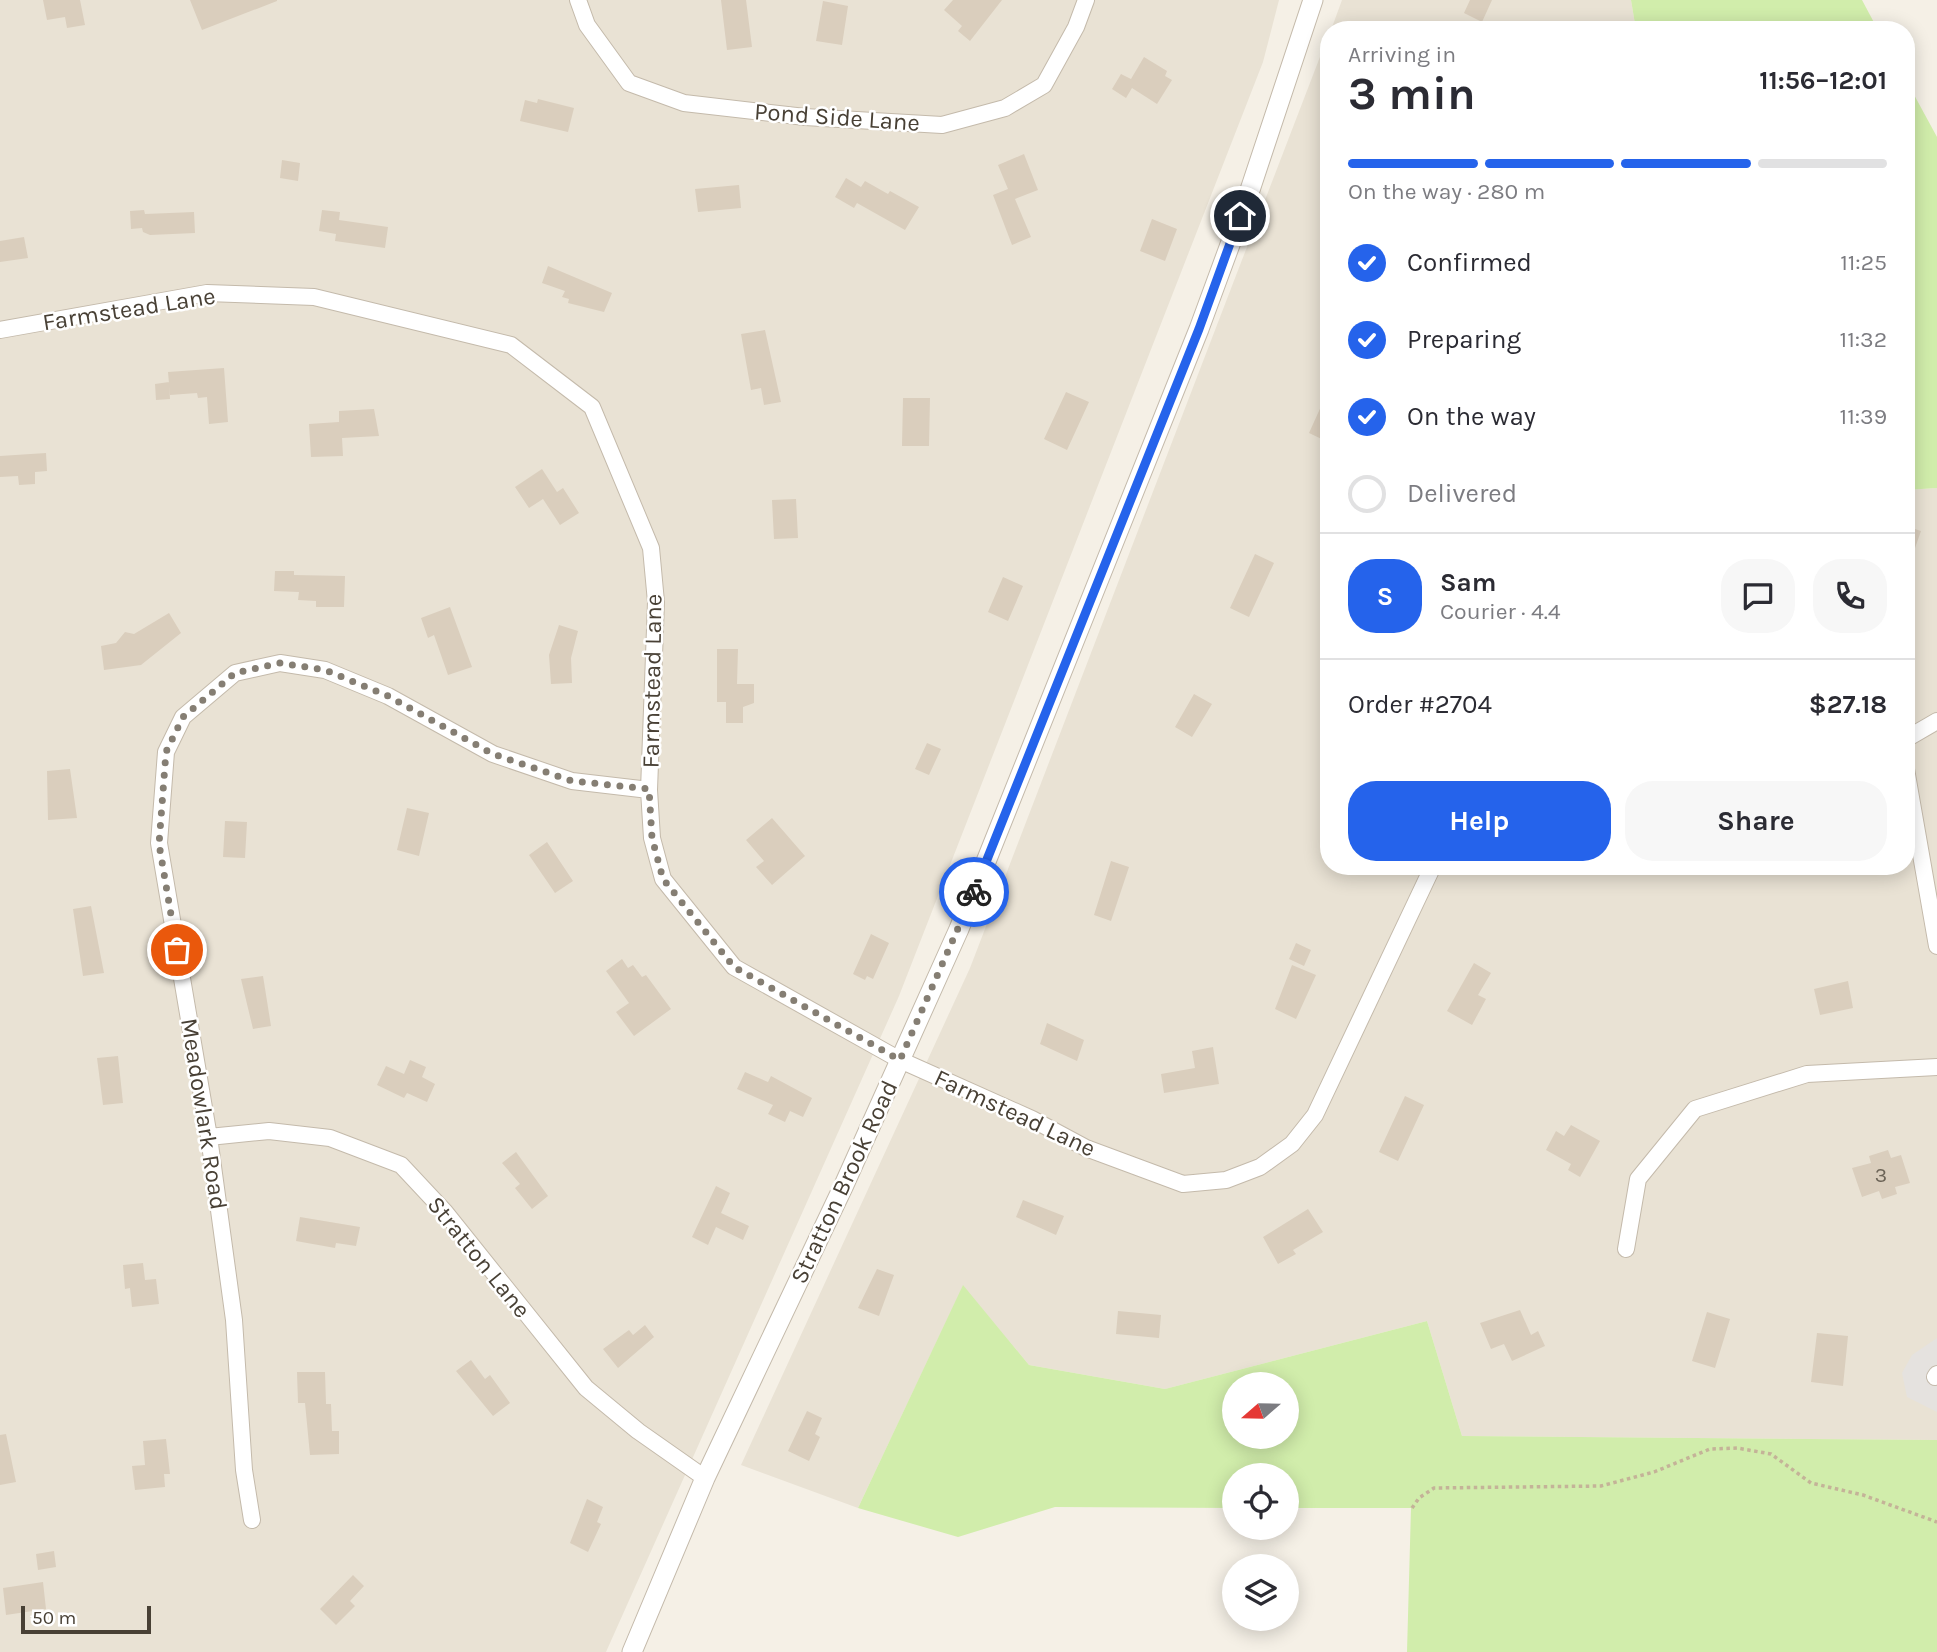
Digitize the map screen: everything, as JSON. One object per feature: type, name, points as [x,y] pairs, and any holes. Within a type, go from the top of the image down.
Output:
[{"type":"street","name":"Pond Side Lane","points":[[578,0],[587,25],[629,83],[684,103],[805,117],[942,124],[1005,108],[1044,85],[1076,27],[1086,0]]},
{"type":"street","name":"Stratton Brook Road","points":[[632,1652],[705,1478],[959,929],[1199,329],[1249,193],[1313,0]]},
{"type":"street","name":"Farmstead Lane","points":[[0,330],[206,293],[220,293],[314,297],[511,345],[592,407],[651,548],[656,602],[649,789],[652,838],[663,879],[734,967],[900,1060],[1032,1119],[1086,1148],[1139,1169],[1183,1184],[1226,1180],[1261,1167],[1292,1144],[1315,1115],[1429,875]]},
{"type":"street","name":"Meadowlark Road","points":[[252,1520],[244,1470],[233,1320],[209,1137],[159,844],[166,752],[183,717],[235,673],[280,663],[325,670],[388,696],[493,754],[572,781],[649,789]]},
{"type":"street","points":[[1915,734],[1937,721]]},
{"type":"street","points":[[1915,820],[1937,946]]},
{"type":"street","points":[[1626,1249],[1638,1179],[1695,1110],[1807,1074],[1937,1067]]},
{"type":"street","name":"Stratton Lane","points":[[209,1137],[269,1131],[330,1138],[401,1165],[445,1212],[586,1388],[638,1432],[705,1478]]},
{"type":"path","points":[[1412,1508],[1419,1498],[1434,1488],[1601,1486],[1654,1472],[1710,1449],[1737,1448],[1771,1454],[1811,1483],[1863,1495],[1937,1522]]},
{"type":"shaded area","points":[[0,0],[1279,0],[1263,62],[899,996],[606,1652],[0,1652]]},
{"type":"shaded area","points":[[1342,0],[1631,0],[1634,21],[1334,21]]},
{"type":"shaded area","points":[[1320,57],[1320,875],[1915,875],[1915,489],[1937,488],[1937,1440],[1462,1436],[1427,1321],[1222,1372],[1222,1374],[1165,1389],[1029,1365],[963,1286],[858,1508],[741,1465],[970,968]]},
{"type":"shaded area","points":[[1937,1338],[1937,1412],[1907,1397],[1902,1373],[1912,1355]]},
{"type":"green space","points":[[1631,0],[1862,0],[1873,21],[1634,21]]},
{"type":"green space","points":[[1915,97],[1937,137],[1937,488],[1915,489]]},
{"type":"green space","points":[[963,1285],[1029,1365],[1165,1389],[1222,1374],[1222,1449],[1299,1449],[1299,1372],[1230,1372],[1427,1321],[1462,1436],[1937,1440],[1937,1652],[1407,1652],[1411,1508],[1299,1508],[1299,1463],[1222,1463],[1222,1508],[1055,1507],[958,1537],[858,1508]]},
{"type":"building","points":[[43,0],[80,0],[85,25],[67,28],[65,17],[47,20]]},
{"type":"building","points":[[190,0],[277,0],[277,1],[202,30]]},
{"type":"building","points":[[721,0],[746,0],[752,47],[727,50]]},
{"type":"building","points":[[953,0],[1002,0],[970,41],[958,31],[962,26],[944,10]]},
{"type":"building","points":[[1470,0],[1492,0],[1482,21],[1464,13]]},
{"type":"building","points":[[823,1],[848,6],[842,45],[816,41]]},
{"type":"building","points":[[1144,57],[1167,71],[1165,76],[1172,80],[1157,104],[1132,88],[1126,98],[1112,89],[1121,74],[1131,79]]},
{"type":"building","points":[[538,99],[574,108],[568,132],[520,121],[525,100],[537,103]]},
{"type":"building","points":[[1024,154],[1038,190],[1015,199],[1031,237],[1012,245],[993,195],[1008,189],[998,165]]},
{"type":"building","points":[[282,160],[300,163],[298,181],[280,178]]},
{"type":"building","points":[[846,178],[861,187],[865,181],[919,207],[905,230],[857,203],[854,208],[835,197]]},
{"type":"building","points":[[739,185],[741,208],[698,212],[695,189]]},
{"type":"building","points":[[144,210],[145,214],[194,212],[195,233],[150,235],[143,232],[142,228],[131,229],[130,211]]},
{"type":"building","points":[[322,210],[340,212],[339,220],[388,227],[385,248],[335,241],[336,234],[319,231]]},
{"type":"building","points":[[1152,219],[1177,229],[1165,261],[1140,251]]},
{"type":"building","points":[[24,237],[28,258],[0,262],[0,241]]},
{"type":"building","points":[[548,266],[612,293],[604,312],[568,303],[569,299],[562,297],[565,291],[542,283]]},
{"type":"building","points":[[765,330],[781,402],[764,405],[761,388],[751,390],[741,334]]},
{"type":"building","points":[[224,368],[228,422],[209,424],[207,397],[198,398],[197,393],[170,395],[168,372]]},
{"type":"building","points":[[169,382],[170,399],[156,400],[155,384]]},
{"type":"building","points":[[1066,392],[1089,402],[1067,450],[1044,439]]},
{"type":"building","points":[[903,398],[930,398],[929,446],[902,446]]},
{"type":"building","points":[[374,409],[379,436],[342,438],[343,456],[311,457],[309,424],[339,422],[339,411]]},
{"type":"building","points":[[1320,409],[1320,438],[1309,433]]},
{"type":"building","points":[[46,453],[47,471],[35,472],[35,484],[19,485],[18,476],[0,477],[0,456]]},
{"type":"building","points":[[542,469],[557,492],[563,488],[579,513],[560,525],[543,499],[529,508],[515,487]]},
{"type":"building","points":[[796,499],[798,538],[774,539],[772,500]]},
{"type":"building","points":[[1915,529],[1921,531],[1915,548]]},
{"type":"building","points":[[1255,554],[1274,563],[1249,617],[1230,608]]},
{"type":"building","points":[[275,571],[294,571],[294,575],[345,576],[344,607],[316,607],[316,601],[298,600],[299,592],[274,591]]},
{"type":"building","points":[[1003,577],[1023,586],[1008,621],[988,612]]},
{"type":"building","points":[[450,607],[472,667],[448,675],[434,635],[428,638],[421,618]]},
{"type":"building","points":[[169,613],[181,633],[141,665],[104,670],[101,646],[116,643],[125,632],[134,634]]},
{"type":"building","points":[[559,625],[578,631],[571,658],[572,683],[551,684],[549,655]]},
{"type":"building","points":[[717,649],[738,649],[737,684],[754,684],[754,703],[743,707],[743,723],[726,723],[726,702],[717,702]]},
{"type":"building","points":[[1194,694],[1212,704],[1192,737],[1175,727]]},
{"type":"building","points":[[927,743],[941,749],[929,775],[915,769]]},
{"type":"building","points":[[70,769],[77,818],[48,820],[47,771]]},
{"type":"building","points":[[407,808],[429,813],[419,856],[397,850]]},
{"type":"building","points":[[772,818],[805,856],[772,885],[756,867],[764,861],[746,840]]},
{"type":"building","points":[[225,821],[247,822],[245,858],[223,857]]},
{"type":"building","points":[[547,842],[573,881],[555,893],[529,855]]},
{"type":"building","points":[[1111,861],[1129,867],[1111,921],[1094,915]]},
{"type":"building","points":[[91,906],[104,973],[83,976],[73,909]]},
{"type":"building","points":[[871,934],[889,943],[873,979],[867,976],[865,980],[853,974]]},
{"type":"building","points":[[1296,943],[1311,950],[1304,966],[1289,959]]},
{"type":"building","points":[[622,959],[628,968],[633,965],[642,977],[646,975],[671,1009],[634,1036],[616,1012],[629,1003],[606,971]]},
{"type":"building","points":[[1474,963],[1491,973],[1478,995],[1486,999],[1472,1025],[1447,1011]]},
{"type":"building","points":[[1292,965],[1316,975],[1296,1019],[1275,1009]]},
{"type":"building","points":[[263,976],[271,1026],[253,1029],[241,979]]},
{"type":"building","points":[[1848,981],[1853,1008],[1820,1015],[1814,989]]},
{"type":"building","points":[[1047,1023],[1084,1040],[1077,1061],[1040,1044]]},
{"type":"building","points":[[1213,1047],[1219,1084],[1164,1093],[1161,1074],[1195,1068],[1192,1051]]},
{"type":"building","points":[[118,1056],[123,1103],[103,1105],[97,1058]]},
{"type":"building","points":[[410,1060],[426,1067],[422,1077],[435,1084],[427,1102],[407,1093],[404,1098],[377,1085],[386,1066],[404,1074]]},
{"type":"building","points":[[745,1072],[768,1082],[771,1076],[812,1098],[803,1117],[790,1111],[785,1122],[768,1114],[773,1105],[737,1089]]},
{"type":"building","points":[[1405,1096],[1424,1105],[1398,1161],[1379,1152]]},
{"type":"building","points":[[1571,1125],[1600,1141],[1580,1177],[1568,1170],[1571,1164],[1546,1150],[1556,1131],[1564,1136]]},
{"type":"building","points":[[1888,1150],[1891,1158],[1901,1155],[1910,1183],[1895,1187],[1897,1194],[1882,1199],[1879,1191],[1862,1197],[1852,1168],[1871,1163],[1869,1156]]},
{"type":"building","points":[[516,1152],[548,1196],[532,1209],[515,1188],[520,1184],[502,1163]]},
{"type":"building","points":[[716,1186],[730,1193],[721,1213],[749,1226],[743,1240],[716,1227],[708,1245],[692,1237]]},
{"type":"building","points":[[1023,1200],[1064,1216],[1056,1235],[1016,1217]]},
{"type":"building","points":[[1308,1209],[1323,1232],[1293,1250],[1296,1254],[1278,1264],[1263,1237]]},
{"type":"building","points":[[300,1217],[360,1227],[356,1246],[336,1243],[335,1248],[296,1241]]},
{"type":"building","points":[[143,1263],[145,1280],[156,1279],[159,1304],[132,1307],[130,1288],[125,1289],[123,1265]]},
{"type":"building","points":[[877,1269],[894,1275],[879,1316],[858,1308]]},
{"type":"building","points":[[1520,1310],[1531,1335],[1538,1331],[1545,1346],[1512,1361],[1504,1344],[1491,1349],[1480,1323]]},
{"type":"building","points":[[1118,1311],[1161,1315],[1159,1338],[1116,1334]]},
{"type":"building","points":[[1707,1312],[1730,1319],[1715,1368],[1692,1361]]},
{"type":"building","points":[[645,1325],[654,1337],[618,1368],[603,1349],[629,1330],[633,1335]]},
{"type":"building","points":[[1817,1333],[1848,1336],[1843,1386],[1811,1382]]},
{"type":"building","points":[[471,1360],[485,1379],[490,1375],[510,1403],[493,1416],[456,1371]]},
{"type":"building","points":[[297,1372],[325,1372],[326,1404],[331,1404],[332,1431],[339,1431],[339,1454],[310,1455],[305,1403],[298,1403]]},
{"type":"building","points":[[807,1411],[822,1418],[815,1434],[820,1437],[809,1461],[788,1451]]},
{"type":"building","points":[[6,1434],[16,1482],[0,1485],[0,1435]]},
{"type":"building","points":[[166,1439],[170,1474],[164,1474],[165,1487],[135,1490],[132,1466],[145,1465],[143,1441]]},
{"type":"building","points":[[587,1499],[603,1507],[597,1522],[601,1524],[588,1552],[570,1543]]},
{"type":"building","points":[[54,1551],[56,1567],[38,1570],[36,1554]]},
{"type":"building","points":[[353,1575],[364,1586],[350,1601],[355,1606],[336,1625],[320,1609]]},
{"type":"building","points":[[43,1582],[46,1609],[6,1615],[3,1588]]},
{"type":"way so far","points":[[177,950],[159,844],[166,752],[183,717],[235,673],[280,663],[325,670],[388,696],[493,754],[572,781],[649,789],[652,838],[663,879],[734,967],[900,1060],[974,892]]},
{"type":"route","points":[[974,892],[1199,329],[1240,216]]}]
